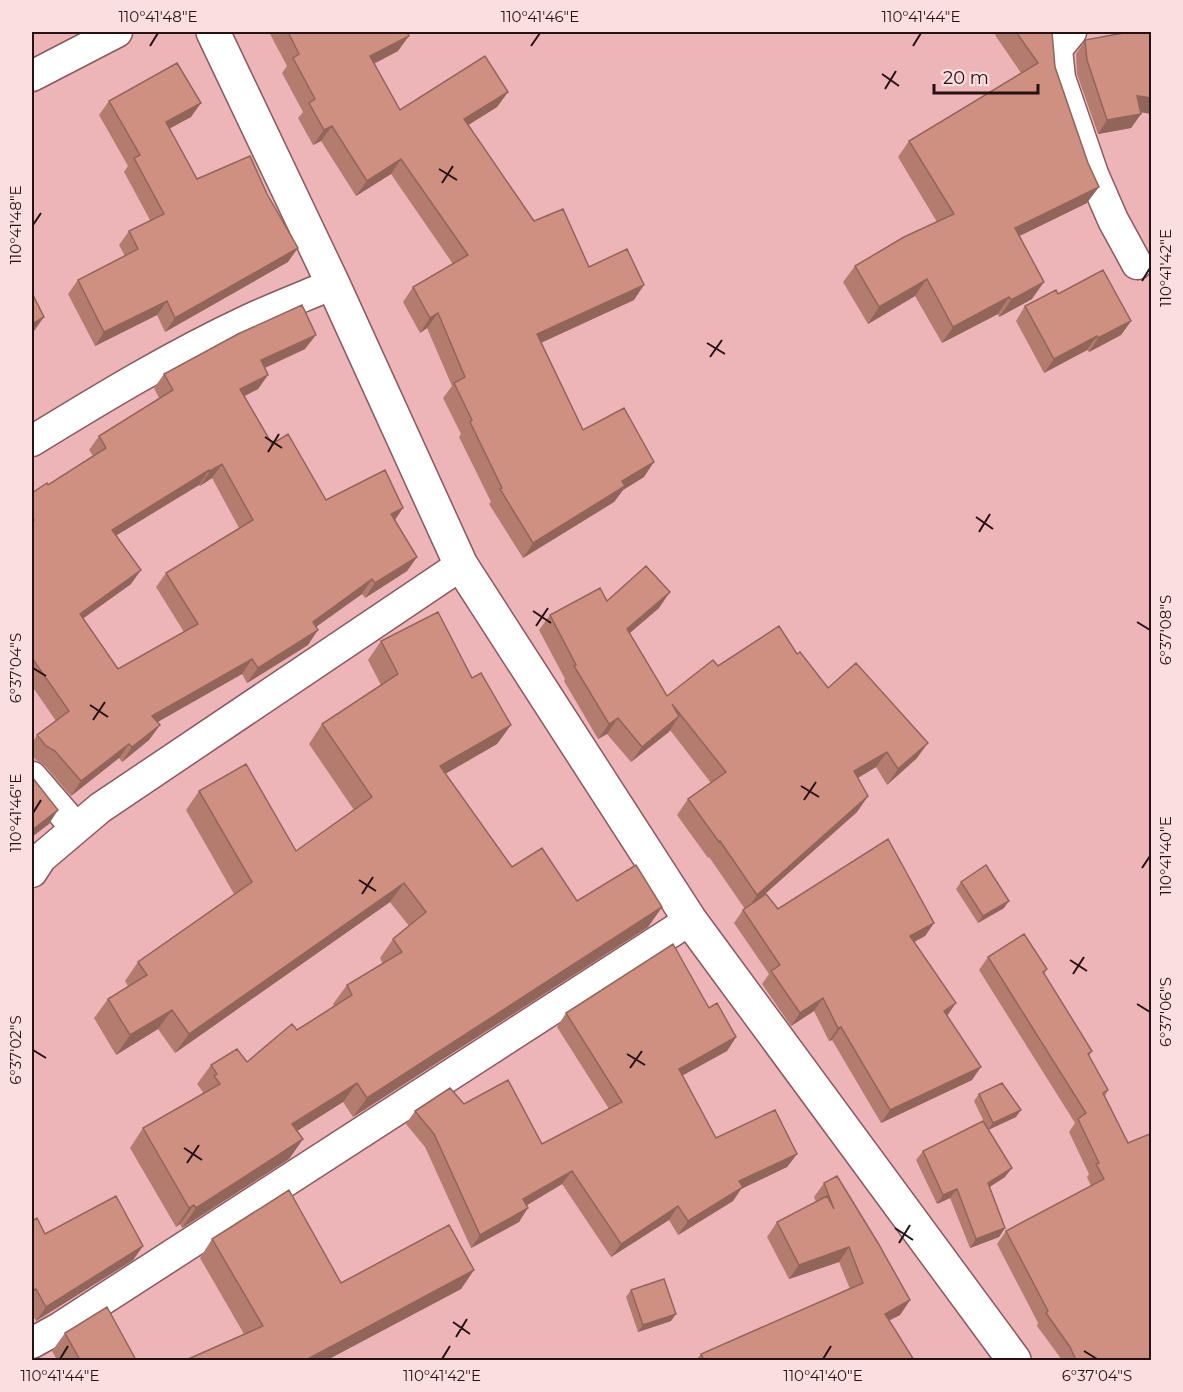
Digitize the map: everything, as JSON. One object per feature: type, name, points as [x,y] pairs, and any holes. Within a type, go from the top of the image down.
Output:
[{"type":"main road","points":[[213,32],[333,284],[461,566],[690,920],[1005,1358]]},
{"type":"street","points":[[32,76],[117,32]]},
{"type":"street","points":[[1071,32],[1057,49],[1060,78],[1093,174],[1113,220],[1137,264]]},
{"type":"street","points":[[32,441],[111,392],[196,346],[249,319],[333,284]]},
{"type":"street","points":[[32,872],[41,858],[100,808],[461,566]]},
{"type":"street","points":[[32,777],[76,828]]},
{"type":"street","points":[[32,1343],[59,1328],[690,920]]},
{"type":"building","points":[[288,32],[407,32],[409,36],[370,56],[400,110],[485,56],[508,92],[464,119],[534,221],[563,209],[589,267],[627,249],[644,285],[537,334],[583,430],[624,408],[654,462],[622,481],[625,486],[533,543],[500,489],[502,488],[470,422],[472,420],[454,383],[465,377],[438,313],[430,318],[413,287],[468,255],[401,159],[367,181],[332,126],[324,130],[309,103],[315,99],[293,58],[299,54]]},
{"type":"building","points":[[1016,32],[1052,32],[1055,67],[1088,163],[1099,187],[1015,228],[1044,282],[1011,300],[1009,297],[953,327],[927,279],[879,307],[855,266],[904,237],[954,214],[909,141],[1038,63]]},
{"type":"building","points":[[1129,32],[1152,32],[1152,98],[1137,96],[1141,114],[1107,120],[1087,60],[1085,40]]},
{"type":"building","points":[[177,63],[201,103],[166,122],[197,179],[250,156],[267,194],[298,248],[175,318],[167,301],[104,332],[78,280],[138,249],[129,231],[164,214],[134,158],[140,155],[109,101]]},
{"type":"building","points":[[1103,270],[1131,321],[1054,359],[1025,306],[1056,290],[1058,294]]},
{"type":"building","points":[[32,293],[44,317],[32,324]]},
{"type":"building","points":[[302,305],[316,335],[261,360],[268,375],[240,389],[272,444],[288,434],[326,500],[385,470],[403,508],[391,514],[417,557],[375,583],[372,579],[313,622],[318,630],[258,668],[252,659],[152,716],[160,725],[132,747],[129,744],[81,781],[55,751],[46,746],[37,735],[69,711],[32,658],[32,522],[34,520],[32,493],[106,448],[99,436],[173,390],[164,374],[238,334]],"holes":[[[222,464],[253,520],[166,573],[198,624],[118,669],[80,614],[141,570],[112,530]]]},
{"type":"building","points":[[646,566],[670,592],[627,629],[667,696],[713,660],[718,666],[779,626],[797,654],[800,652],[828,688],[856,663],[928,743],[898,769],[887,752],[854,771],[868,796],[757,895],[688,799],[726,772],[672,704],[679,716],[642,747],[618,718],[609,724],[574,666],[576,665],[550,615],[600,588],[607,601]]},
{"type":"building","points":[[438,612],[472,678],[481,673],[511,725],[440,766],[512,867],[542,848],[577,901],[636,865],[662,907],[367,1098],[357,1083],[292,1124],[303,1139],[196,1208],[194,1205],[189,1208],[143,1128],[220,1084],[214,1076],[217,1074],[211,1065],[237,1049],[247,1062],[292,1024],[297,1030],[352,995],[347,985],[402,952],[393,939],[426,912],[404,883],[189,1034],[172,1010],[130,1035],[108,999],[147,975],[138,962],[252,882],[199,791],[246,764],[296,851],[372,797],[322,724],[398,674],[381,641]]},
{"type":"building","points":[[32,777],[58,810],[32,830]]},
{"type":"building","points":[[888,839],[934,923],[910,936],[956,1003],[944,1011],[981,1067],[890,1110],[841,1027],[838,1028],[823,998],[800,1013],[771,971],[780,965],[743,910],[766,894],[778,909]]},
{"type":"building","points":[[986,865],[1009,901],[983,916],[961,882]]},
{"type":"building","points":[[1024,934],[1047,969],[1043,972],[1092,1051],[1088,1054],[1108,1090],[1103,1093],[1128,1143],[1152,1133],[1152,1360],[1076,1360],[1070,1347],[1046,1313],[1048,1311],[1006,1231],[1104,1179],[1078,1119],[1086,1113],[988,957]]},
{"type":"building","points":[[673,944],[709,1008],[717,1003],[736,1037],[679,1069],[716,1138],[775,1110],[797,1154],[739,1181],[743,1187],[688,1221],[678,1206],[621,1244],[572,1171],[523,1199],[528,1208],[480,1235],[434,1134],[415,1111],[450,1088],[464,1104],[508,1080],[542,1144],[622,1102],[566,1013]]},
{"type":"building","points":[[1002,1083],[1021,1110],[993,1123],[979,1094]]},
{"type":"building","points":[[983,1121],[1012,1168],[988,1183],[1005,1228],[976,1239],[957,1189],[943,1195],[923,1151]]},
{"type":"building","points":[[837,1176],[910,1300],[885,1314],[914,1360],[704,1360],[701,1354],[863,1283],[849,1247],[799,1265],[777,1222],[827,1196],[834,1209],[824,1183]]},
{"type":"building","points":[[289,1190],[341,1283],[449,1225],[474,1270],[306,1360],[186,1360],[263,1326],[212,1239]]},
{"type":"building","points":[[116,1196],[143,1246],[46,1307],[32,1285],[32,1221],[37,1218],[45,1234]]},
{"type":"building","points":[[664,1279],[676,1314],[643,1325],[631,1290]]},
{"type":"building","points":[[107,1307],[136,1360],[80,1360],[65,1333]]}]
